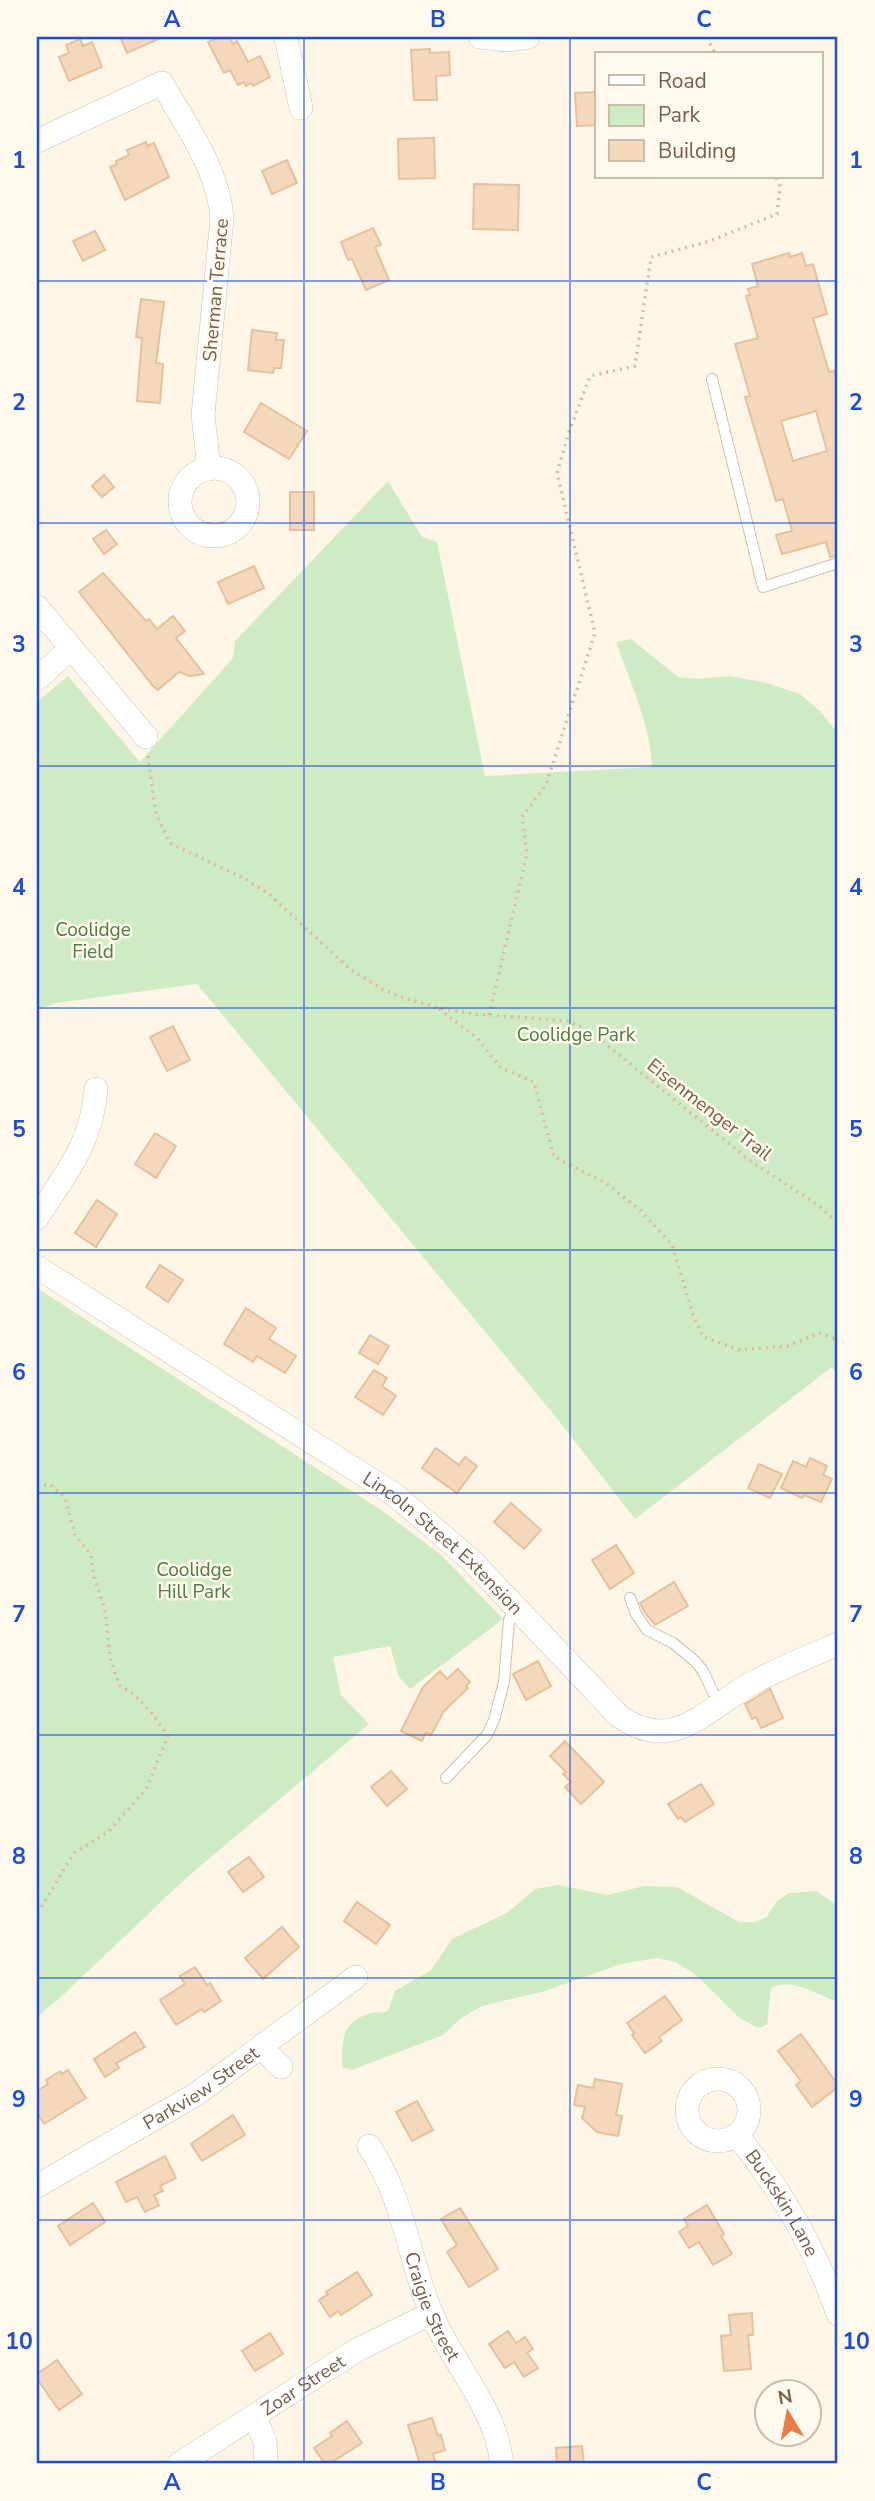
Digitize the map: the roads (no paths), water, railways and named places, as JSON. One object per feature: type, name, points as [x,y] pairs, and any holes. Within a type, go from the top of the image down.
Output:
[{"type":"street","points":[[285,37],[300,108]]},
{"type":"street","points":[[480,37],[507,40],[528,37]]},
{"type":"street","name":"Sherman Terrace","points":[[37,141],[162,83],[204,158],[220,198],[221,239],[203,415],[209,469]]},
{"type":"street","points":[[37,607],[146,737]]},
{"type":"street","points":[[37,679],[71,648]]},
{"type":"street","points":[[37,1218],[82,1148],[90,1129],[96,1089]]},
{"type":"street","name":"Lincoln Street Extension","points":[[37,1267],[376,1481],[452,1542],[619,1716],[637,1728],[649,1731],[674,1730],[703,1717],[753,1683],[838,1644]]},
{"type":"street","name":"Parkview Street","points":[[37,2186],[165,2113],[262,2048],[356,1977]]},
{"type":"street","points":[[262,2048],[281,2067]]},
{"type":"street","name":"Buckskin Lane","points":[[737,2135],[759,2162],[792,2212],[819,2265],[838,2314]]},
{"type":"street","name":"Craigie Street","points":[[369,2146],[392,2187],[440,2334],[489,2416],[502,2464]]},
{"type":"street","name":"Zoar Street","points":[[179,2464],[358,2350],[432,2314]]},
{"type":"street","points":[[255,2417],[265,2441],[266,2464]]},
{"type":"lane","points":[[712,379],[763,587],[838,563]]},
{"type":"lane","points":[[631,1598],[636,1614],[647,1630],[673,1643],[696,1662],[719,1705]]},
{"type":"lane","points":[[446,1778],[487,1735],[494,1720],[504,1682],[509,1620],[516,1606]]},
{"type":"park label","name":"Coolidge Field","points":[[93,940]]},
{"type":"park label","name":"Coolidge Park","points":[[576,1034]]},
{"type":"park label","name":"Coolidge Hill Park","points":[[194,1580]]}]
